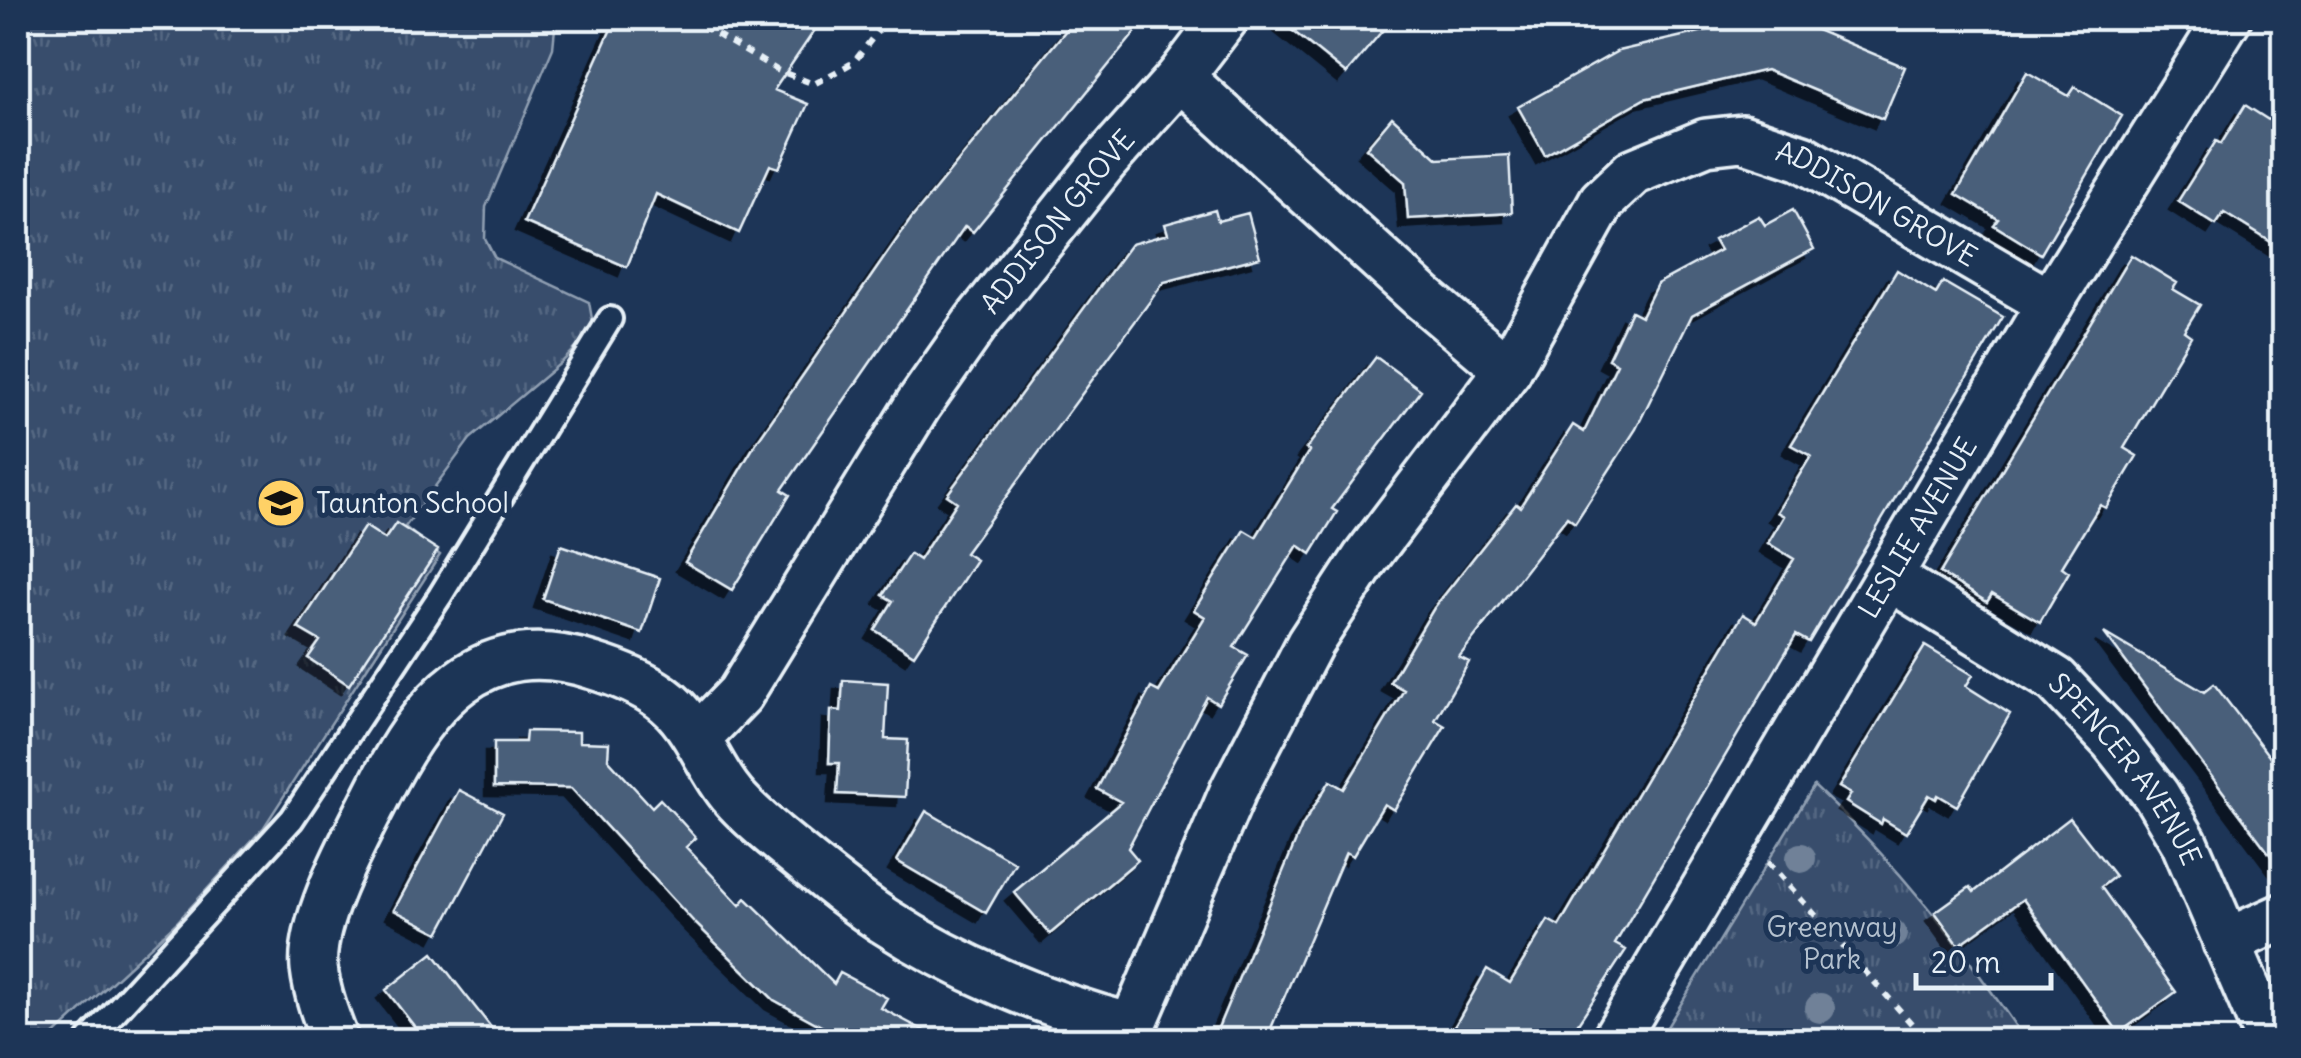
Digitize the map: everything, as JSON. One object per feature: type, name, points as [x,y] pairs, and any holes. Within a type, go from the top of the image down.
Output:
[{"type":"street","name":"ADDISON GROVE","points":[[698,738],[740,694],[908,422],[977,322],[1225,18]]},
{"type":"street","name":"LESLIE AVENUE","points":[[1615,1040],[2050,304],[2228,18]]},
{"type":"street","points":[[1180,77],[1508,370]]},
{"type":"street","name":"ADDISON GROVE","points":[[335,1040],[319,996],[313,964],[320,918],[402,745],[434,704],[462,679],[493,664],[535,656],[572,659],[616,674],[663,698],[698,738],[730,794],[773,835],[883,920],[1031,994],[1132,1034],[1234,789],[1310,642],[1365,559],[1508,370],[1602,201],[1633,172],[1706,142],[1742,138],[1802,158],[2050,304]]},
{"type":"street","name":"SPENCER AVENUE","points":[[1889,577],[2056,680],[2088,712],[2156,796],[2184,842],[2269,1040]]},
{"type":"street","points":[[2226,942],[2284,916]]},
{"type":"lane","points":[[89,1040],[292,819],[440,596],[610,320]]},
{"type":"path","points":[[688,18],[777,70],[814,84],[854,62],[888,18]]},
{"type":"path","points":[[1737,835],[1774,868],[1926,1040]]},
{"type":"green space","name":"Taunton School","points":[[18,18],[546,18],[555,28],[553,48],[486,207],[485,239],[495,258],[589,302],[594,330],[470,439],[405,527],[440,555],[264,827],[177,922],[49,1040],[18,1040]]},
{"type":"green space","name":"Greenway Park","points":[[1814,786],[1927,907],[2025,1040],[1659,1040]]},
{"type":"building","points":[[616,18],[823,18],[774,90],[808,104],[779,168],[770,165],[739,233],[656,194],[627,267],[524,222]]},
{"type":"building","points":[[1076,18],[1147,18],[973,232],[965,226],[782,490],[790,495],[732,590],[685,562],[756,443],[911,219]]},
{"type":"building","points":[[1277,18],[1393,18],[1346,74]]},
{"type":"building","points":[[1760,18],[1788,18],[1905,67],[1883,119],[1766,70],[1644,99],[1545,155],[1518,107],[1618,51]]},
{"type":"building","points":[[2027,72],[2069,96],[2075,87],[2122,116],[2041,254],[1994,225],[1998,219],[1956,194]]},
{"type":"building","points":[[2245,105],[2284,130],[2284,250],[2224,213],[2216,225],[2178,201],[2216,141],[2221,144]]},
{"type":"building","points":[[1392,117],[1438,159],[1509,155],[1512,213],[1408,219],[1405,182],[1366,148]]},
{"type":"building","points":[[1215,210],[1218,221],[1248,213],[1260,257],[1164,282],[965,553],[976,560],[914,655],[875,630],[893,601],[883,595],[910,554],[919,560],[957,502],[947,495],[1131,244],[1168,234],[1165,224]]},
{"type":"building","points":[[1793,210],[1814,249],[1692,315],[1636,429],[1575,523],[1567,517],[1459,657],[1469,662],[1435,720],[1445,726],[1394,810],[1384,804],[1353,856],[1346,852],[1266,1040],[1213,1040],[1302,826],[1330,781],[1344,789],[1404,690],[1390,682],[1434,608],[1516,504],[1520,507],[1573,425],[1584,432],[1617,364],[1608,359],[1631,311],[1641,316],[1657,284],[1720,250],[1714,240],[1759,216],[1765,225]]},
{"type":"building","points":[[2131,255],[2177,283],[2173,289],[2200,305],[2184,331],[2191,336],[2124,448],[2137,456],[2106,508],[2100,505],[2062,567],[2069,572],[2040,622],[1992,594],[1987,602],[1940,573]]},
{"type":"building","points":[[1897,270],[1936,294],[1943,282],[2003,317],[1809,642],[1796,635],[1615,944],[1626,950],[1567,1040],[1447,1040],[1487,969],[1510,983],[1548,920],[1559,926],[1743,614],[1756,622],[1794,559],[1768,543],[1784,516],[1777,512],[1811,456],[1791,445]]},
{"type":"building","points":[[1376,357],[1421,390],[1332,509],[1337,512],[1311,554],[1298,545],[1234,647],[1248,655],[1218,704],[1207,697],[1128,848],[1138,860],[1050,934],[1014,892],[1121,802],[1097,789],[1151,688],[1159,692],[1205,617],[1194,610],[1244,530],[1256,537],[1309,451],[1306,449]]},
{"type":"building","points":[[396,523],[438,550],[349,685],[308,658],[320,641],[298,628],[365,526],[385,539]]},
{"type":"building","points":[[561,545],[660,578],[642,633],[543,599]]},
{"type":"building","points":[[2104,633],[2204,692],[2214,684],[2284,776],[2284,873]]},
{"type":"building","points":[[1925,646],[1973,675],[1966,686],[2010,714],[1957,806],[1938,795],[1936,799],[1929,795],[1906,833],[1883,819],[1881,824],[1846,802],[1851,794],[1839,787]]},
{"type":"building","points":[[843,680],[888,683],[885,739],[908,740],[905,797],[837,794],[839,763],[829,763],[831,710],[841,711]]},
{"type":"building","points":[[526,731],[579,732],[579,742],[609,743],[608,759],[652,807],[660,799],[679,819],[696,838],[686,847],[740,905],[746,898],[834,984],[840,973],[887,998],[881,1008],[942,1040],[847,1040],[774,1000],[694,922],[571,788],[494,787],[494,742],[525,742]]},
{"type":"building","points":[[459,790],[503,813],[439,933],[394,910]]},
{"type":"building","points":[[926,811],[1015,863],[986,913],[897,861]]},
{"type":"building","points":[[2070,818],[2115,876],[2101,887],[2176,992],[2119,1033],[2023,899],[1959,945],[1935,912],[1970,887],[1974,892]]},
{"type":"building","points":[[433,953],[501,1040],[425,1040],[386,990]]},
{"type":"place","name":"Taunton School","points":[[281,503]]}]
